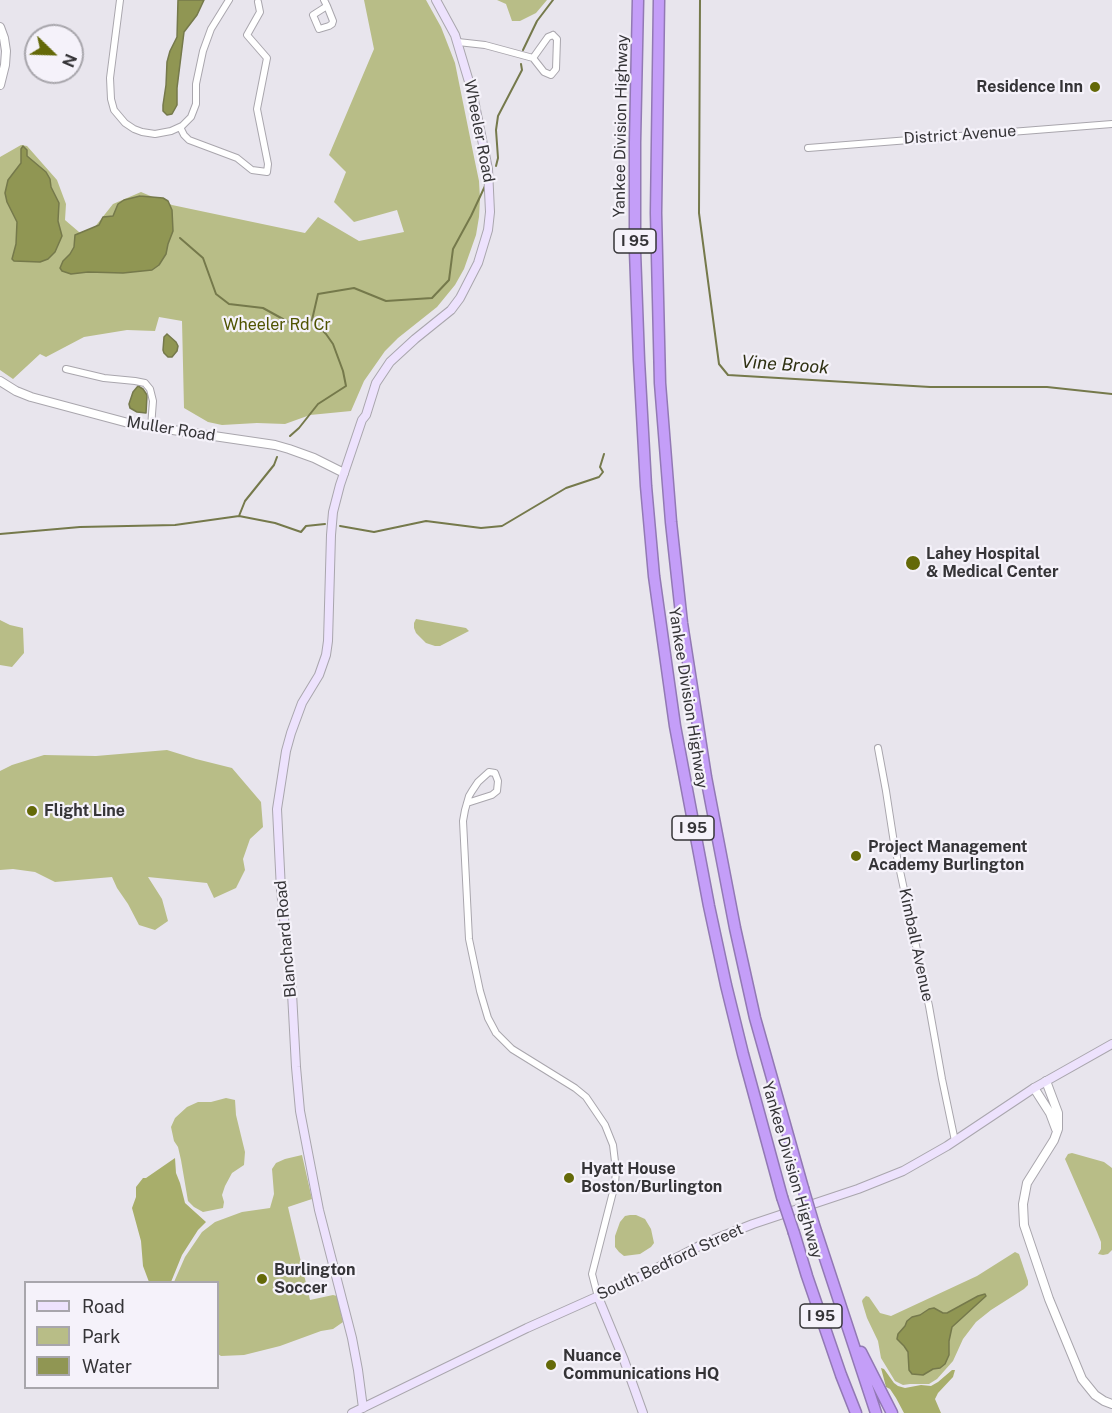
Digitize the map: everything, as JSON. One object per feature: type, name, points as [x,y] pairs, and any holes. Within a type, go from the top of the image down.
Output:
[{"type":"highway","points":[[633,0],[638,29]]},
{"type":"highway","name":"Yankee Division Highway","points":[[638,0],[635,189],[639,360],[647,497],[659,612],[675,726],[709,906],[743,1054],[782,1197],[855,1413]]},
{"type":"highway","name":"Yankee Division Highway","points":[[659,3],[656,213],[660,383],[682,623],[702,754],[735,927],[761,1040],[814,1225],[876,1413]]},
{"type":"highway","points":[[843,1312],[892,1413]]},
{"type":"main road","name":"Wheeler Road","points":[[344,473],[376,383],[382,373],[398,354],[451,310],[469,282],[484,246],[490,212],[488,169],[473,95],[458,42],[436,0]]},
{"type":"main road","name":"Blanchard Road","points":[[344,473],[332,524],[329,634],[326,655],[319,675],[302,703],[291,733],[281,782],[277,820],[300,1111],[319,1210],[352,1338],[363,1408]]},
{"type":"main road","name":"South Bedford Street","points":[[352,1413],[527,1328],[598,1297],[725,1234],[858,1190],[925,1160],[1034,1088],[1112,1044]]},
{"type":"main road","points":[[598,1297],[643,1413]]},
{"type":"street","points":[[120,0],[110,78],[111,99],[114,110],[125,123],[145,133],[165,133],[180,127],[191,117],[195,110],[196,84],[203,51],[211,29],[229,0]]},
{"type":"street","points":[[180,127],[189,140],[237,158],[252,170],[267,172],[268,164],[257,109],[267,58],[247,35],[260,12],[258,1]]},
{"type":"street","points":[[0,27],[6,51],[0,85]]},
{"type":"street","points":[[458,42],[485,45],[533,58],[544,72],[551,75],[556,69],[557,39],[553,35],[548,38],[533,58]]},
{"type":"street","name":"District Avenue","points":[[808,148],[1112,124]]},
{"type":"street","points":[[66,369],[104,378],[145,383],[150,389],[153,401],[151,427]]},
{"type":"street","name":"Muller Road","points":[[0,381],[16,391],[37,399],[121,421],[275,445],[305,454],[344,473]]},
{"type":"street","name":"Kimball Avenue","points":[[878,748],[894,843],[955,1141]]},
{"type":"street","points":[[467,803],[492,795],[497,791],[498,781],[495,772],[489,772],[472,791],[467,803],[464,821],[469,939],[488,1018],[496,1033],[512,1049],[575,1088],[589,1100],[605,1125],[613,1145],[615,1184],[591,1274],[598,1297]]},
{"type":"street","points":[[1046,1081],[1058,1113],[1058,1123],[1054,1140],[1027,1183],[1023,1204],[1024,1225],[1049,1299],[1082,1379],[1095,1395],[1112,1404]]},
{"type":"street","points":[[1034,1088],[1050,1113],[1056,1135]]},
{"type":"green space","name":"Wheeler Rd Cr","points":[[364,0],[426,0],[441,27],[455,63],[479,181],[480,199],[476,235],[464,269],[455,285],[437,307],[385,351],[364,381],[351,411],[310,415],[285,424],[222,425],[208,422],[184,408],[182,321],[159,317],[155,331],[127,330],[84,337],[46,357],[40,354],[13,379],[0,370],[0,157],[21,145],[27,146],[57,180],[66,204],[65,220],[86,238],[113,204],[141,192],[172,205],[305,233],[318,217],[359,241],[404,232],[397,210],[354,222],[334,202],[346,172],[329,155],[374,49]]},
{"type":"green space","points":[[497,0],[547,0],[536,13],[520,21],[512,21],[506,4]]},
{"type":"green space","points":[[416,619],[466,628],[469,631],[440,646],[435,646],[426,643],[416,633],[414,623]]},
{"type":"green space","points":[[0,620],[23,628],[24,653],[12,667],[0,665]]},
{"type":"green space","points":[[167,750],[232,768],[261,802],[263,827],[250,839],[243,859],[245,870],[236,888],[214,898],[207,883],[148,877],[162,899],[168,921],[155,930],[139,925],[112,877],[55,882],[35,872],[0,870],[0,771],[44,755],[96,756]]},
{"type":"green space","points":[[226,1098],[235,1100],[236,1115],[245,1152],[244,1165],[232,1173],[225,1186],[222,1195],[223,1208],[203,1212],[188,1201],[181,1160],[171,1127],[175,1118],[187,1107],[198,1102],[211,1102]]},
{"type":"green space","points":[[1072,1153],[1104,1162],[1112,1168],[1112,1250],[1108,1254],[1098,1254],[1101,1242],[1065,1159],[1068,1154]]},
{"type":"green space","points":[[302,1155],[312,1199],[288,1207],[310,1300],[337,1296],[343,1322],[333,1329],[280,1346],[244,1355],[221,1356],[219,1355],[219,1281],[174,1281],[185,1257],[202,1232],[215,1222],[242,1212],[270,1208],[274,1194],[272,1169],[276,1163]]},
{"type":"green space","points":[[625,1216],[645,1219],[651,1229],[654,1243],[640,1254],[624,1256],[615,1247],[615,1236],[620,1222]]},
{"type":"green space","points":[[1015,1252],[1019,1254],[1028,1285],[976,1322],[963,1339],[953,1361],[937,1379],[929,1384],[903,1385],[895,1381],[881,1358],[878,1341],[867,1318],[863,1299],[866,1296],[869,1297],[880,1313],[891,1316],[977,1276]]},
{"type":"shaded area","points":[[175,1158],[176,1173],[185,1203],[206,1222],[182,1255],[171,1281],[149,1281],[143,1266],[141,1241],[132,1208],[136,1197],[136,1187],[143,1178]]},
{"type":"shaded area","points":[[881,1368],[894,1383],[905,1388],[931,1386],[955,1370],[953,1377],[935,1399],[941,1413],[904,1413],[890,1389],[886,1387]]},
{"type":"water","points":[[178,0],[204,0],[197,15],[184,32],[177,105],[172,114],[167,115],[163,111],[163,105],[167,62],[177,37]]},
{"type":"water","points":[[23,146],[27,150],[27,156],[46,172],[59,203],[58,221],[62,236],[55,252],[48,259],[40,262],[12,259],[16,244],[17,222],[5,193],[8,180],[21,163]]},
{"type":"water","points":[[140,196],[163,198],[168,201],[172,210],[173,231],[166,254],[159,265],[152,270],[123,273],[71,274],[62,271],[60,268],[63,261],[74,247],[75,235],[99,225],[103,217],[113,216],[118,204],[124,200]]},
{"type":"water","points":[[167,334],[178,346],[172,357],[168,357],[163,350],[164,337]]},
{"type":"water","points":[[138,386],[147,395],[146,413],[130,408],[133,392]]},
{"type":"water","points":[[985,1294],[986,1296],[952,1327],[949,1355],[945,1364],[923,1375],[912,1374],[909,1370],[908,1352],[897,1339],[907,1321],[934,1308],[947,1313]]},
{"type":"waterway","points":[[523,50],[537,21],[553,0]]},
{"type":"waterway","name":"Vine Brook","points":[[700,0],[699,213],[719,364],[728,375],[930,387],[1047,387],[1112,394]]},
{"type":"waterway","points":[[496,166],[498,116],[522,70],[521,64]]},
{"type":"waterway","points":[[312,320],[318,294],[354,288],[386,301],[432,298],[449,280],[453,249],[485,186]]},
{"type":"waterway","points":[[180,238],[203,258],[216,294],[229,304],[263,308],[292,324],[312,320]]},
{"type":"waterway","points":[[290,436],[318,404],[346,386],[333,344],[312,320]]},
{"type":"waterway","points":[[340,526],[374,532],[426,521],[481,528],[502,526],[566,488],[599,477],[603,472],[600,467],[604,454]]},
{"type":"waterway","points":[[239,516],[245,501],[274,465],[277,457]]},
{"type":"waterway","points":[[0,534],[80,527],[175,525],[239,516],[275,523],[301,532],[306,526],[325,524]]},
{"type":"place","name":"Residence Inn","points":[[1095,87]]},
{"type":"place","name":"Lahey Hospital & Medical Center","points":[[913,563]]},
{"type":"place","name":"Flight Line","points":[[32,811]]},
{"type":"place","name":"Project Management Academy Burlington","points":[[856,856]]},
{"type":"place","name":"Hyatt House Boston/Burlington","points":[[569,1178]]},
{"type":"place","name":"Burlington Soccer","points":[[262,1279]]},
{"type":"place","name":"Nuance Communications HQ","points":[[551,1365]]}]
